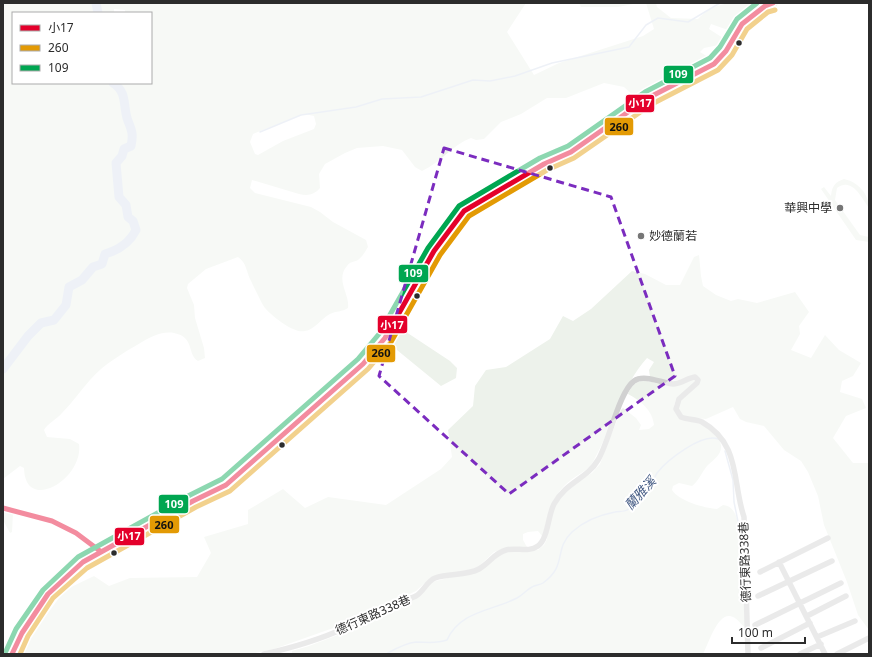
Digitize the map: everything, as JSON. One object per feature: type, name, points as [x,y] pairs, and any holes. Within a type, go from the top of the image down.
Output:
[{"type":"main road","points":[[12,654],[22,633],[48,594],[83,562],[100,551],[226,485],[362,364],[385,338],[434,251],[464,211],[544,164],[570,152],[648,98],[714,64],[726,51],[742,24],[765,6],[773,3]]},
{"type":"street","name":"德行東路338巷","points":[[264,654],[293,647],[345,628],[391,605],[416,596],[430,580],[436,577],[459,575],[479,569],[494,554],[507,549],[525,550],[538,546],[544,538],[549,517],[556,500],[568,486],[586,474],[598,460],[623,398],[635,380],[644,379],[676,384],[691,378],[697,378],[697,383],[677,402],[677,412],[681,417],[698,420],[710,428],[724,441],[731,456],[737,479],[738,502],[744,517],[748,654]]},
{"type":"street","points":[[3,508],[52,521],[76,533],[100,551]]},
{"type":"street","points":[[760,572],[828,538]]},
{"type":"street","points":[[779,562],[825,654]]},
{"type":"street","points":[[758,596],[832,562]]},
{"type":"street","points":[[756,626],[841,583]]},
{"type":"street","points":[[807,616],[846,596]]},
{"type":"street","points":[[817,637],[854,621]]},
{"type":"street","points":[[761,648],[810,624]]},
{"type":"street","points":[[837,654],[868,638]]},
{"type":"street","points":[[800,654],[821,644]]},
{"type":"highlighted area","points":[[444,148],[611,197],[675,376],[509,494],[379,376]]},
{"type":"shaded area","points":[[3,3],[526,3],[507,32],[534,75],[559,63],[643,36],[654,29],[646,3],[656,3],[657,7],[671,18],[698,19],[712,8],[726,4],[760,3],[742,12],[728,30],[711,24],[709,29],[723,38],[719,45],[704,48],[700,52],[708,57],[636,98],[624,87],[604,83],[566,98],[547,98],[521,114],[501,122],[484,139],[476,140],[471,138],[464,141],[422,171],[415,167],[402,150],[383,146],[357,148],[325,164],[319,174],[320,188],[311,194],[299,194],[252,180],[250,188],[255,193],[311,207],[333,222],[366,240],[368,247],[358,260],[348,265],[342,276],[348,308],[330,314],[308,330],[295,330],[278,320],[265,308],[241,259],[238,257],[206,269],[188,284],[187,288],[194,305],[195,318],[204,348],[205,358],[198,361],[193,355],[188,342],[181,335],[165,333],[145,340],[128,350],[95,374],[66,409],[44,430],[47,437],[70,439],[79,444],[78,457],[73,469],[64,479],[54,486],[43,490],[34,489],[27,482],[24,468],[20,466],[3,479]],"holes":[[[304,114],[314,116],[316,124],[314,129],[283,141],[258,155],[255,154],[250,142],[253,134]]]},
{"type":"shaded area","points":[[579,3],[638,3],[618,7],[581,7]]},
{"type":"shaded area","points":[[844,179],[854,183],[862,189],[867,198],[869,208],[856,190],[847,185],[842,185],[837,188],[835,200],[860,235],[869,237],[869,242],[856,240],[821,189],[824,187],[831,196],[834,185]]},
{"type":"shaded area","points":[[699,255],[703,286],[716,295],[731,301],[738,299],[757,303],[795,292],[809,312],[799,326],[800,334],[791,350],[811,358],[825,335],[839,350],[861,363],[853,376],[842,381],[840,392],[862,399],[866,408],[846,416],[833,438],[853,463],[869,463],[869,630],[858,615],[847,582],[824,525],[818,496],[808,472],[801,461],[784,450],[764,426],[740,419],[733,407],[706,419],[684,417],[679,410],[679,401],[699,379],[668,381],[650,377],[649,370],[654,362],[647,358],[630,381],[601,447],[592,463],[587,469],[565,485],[555,498],[549,512],[543,536],[538,531],[523,534],[523,540],[527,547],[508,547],[494,552],[477,568],[430,578],[416,591],[353,621],[274,649],[250,654],[21,654],[33,633],[65,590],[94,576],[109,586],[130,578],[197,577],[211,553],[204,537],[248,524],[248,510],[283,489],[305,508],[328,497],[386,505],[441,469],[452,457],[448,430],[473,406],[475,386],[486,370],[506,367],[550,339],[563,316],[573,321],[591,309],[632,271],[645,274],[666,285],[680,285],[694,257]]},
{"type":"shaded area","points":[[397,326],[450,361],[457,368],[456,378],[441,386],[386,341]]},
{"type":"shaded area","points":[[693,379],[696,382],[676,400],[674,405],[677,415],[698,423],[713,433],[718,438],[721,445],[720,452],[692,486],[679,483],[673,486],[672,490],[675,494],[686,501],[705,507],[717,509],[723,505],[731,508],[736,516],[739,526],[739,576],[745,611],[745,627],[735,618],[730,616],[725,617],[717,625],[703,654],[292,654],[292,651],[351,630],[376,615],[407,601],[432,582],[480,570],[494,556],[507,551],[538,550],[544,545],[547,539],[549,524],[554,507],[558,500],[572,485],[592,473],[600,464],[621,410],[623,408],[636,418],[641,425],[639,430],[649,429],[654,425],[651,415],[645,406],[628,394],[632,387],[637,382],[643,381],[676,386]]},
{"type":"shaded area","points":[[3,510],[13,513],[12,532],[10,533],[3,520]]},
{"type":"waterway","points":[[96,3],[98,12]]},
{"type":"waterway","points":[[260,132],[301,115],[356,107],[382,99],[421,97],[473,80],[490,81],[515,76],[552,63],[629,47],[646,25],[658,18],[688,22],[720,3]]},
{"type":"waterway","points":[[3,369],[28,336],[41,323],[54,320],[66,305],[69,287],[82,280],[93,267],[102,264],[105,254],[124,245],[136,230],[133,221],[128,217],[126,205],[119,197],[116,163],[122,156],[124,149],[131,146],[132,134],[127,118],[123,94],[114,84]]},
{"type":"waterway","name":"蘭雅溪","points":[[386,654],[400,646],[416,642],[435,642],[447,640],[453,630],[468,617],[517,598],[533,586],[543,583],[555,570],[563,545],[572,532],[598,517],[609,513],[627,510],[652,484],[657,473],[668,461],[685,449],[703,440],[711,438],[718,439]]},
{"type":"waterway","name":"蘭雅溪","points":[[725,451],[733,480],[734,502],[741,536]]},
{"type":"transit line","name":"109","points":[[6,651],[16,629],[43,590],[78,557],[222,479],[358,359],[379,334],[428,248],[459,206],[540,158],[568,146],[645,92],[710,58],[720,47],[737,19],[757,3]]},
{"type":"transit line","name":"小17","points":[[12,654],[22,633],[48,594],[83,562],[193,501],[226,485],[363,364],[385,338],[434,251],[464,211],[544,164],[571,152],[648,98],[714,64],[726,51],[742,24],[765,6],[773,3]]},
{"type":"transit line","name":"260","points":[[20,654],[28,636],[53,598],[87,568],[196,507],[230,491],[368,369],[391,342],[440,255],[469,216],[547,170],[574,158],[652,104],[718,70],[732,55],[747,29],[768,12],[775,10]]},
{"type":"transit line","name":"小17","points":[[3,508],[52,521],[76,533],[100,551]]},
{"type":"place","name":"華興中學","points":[[840,208]]},
{"type":"place","name":"妙德蘭若","points":[[641,236]]}]
